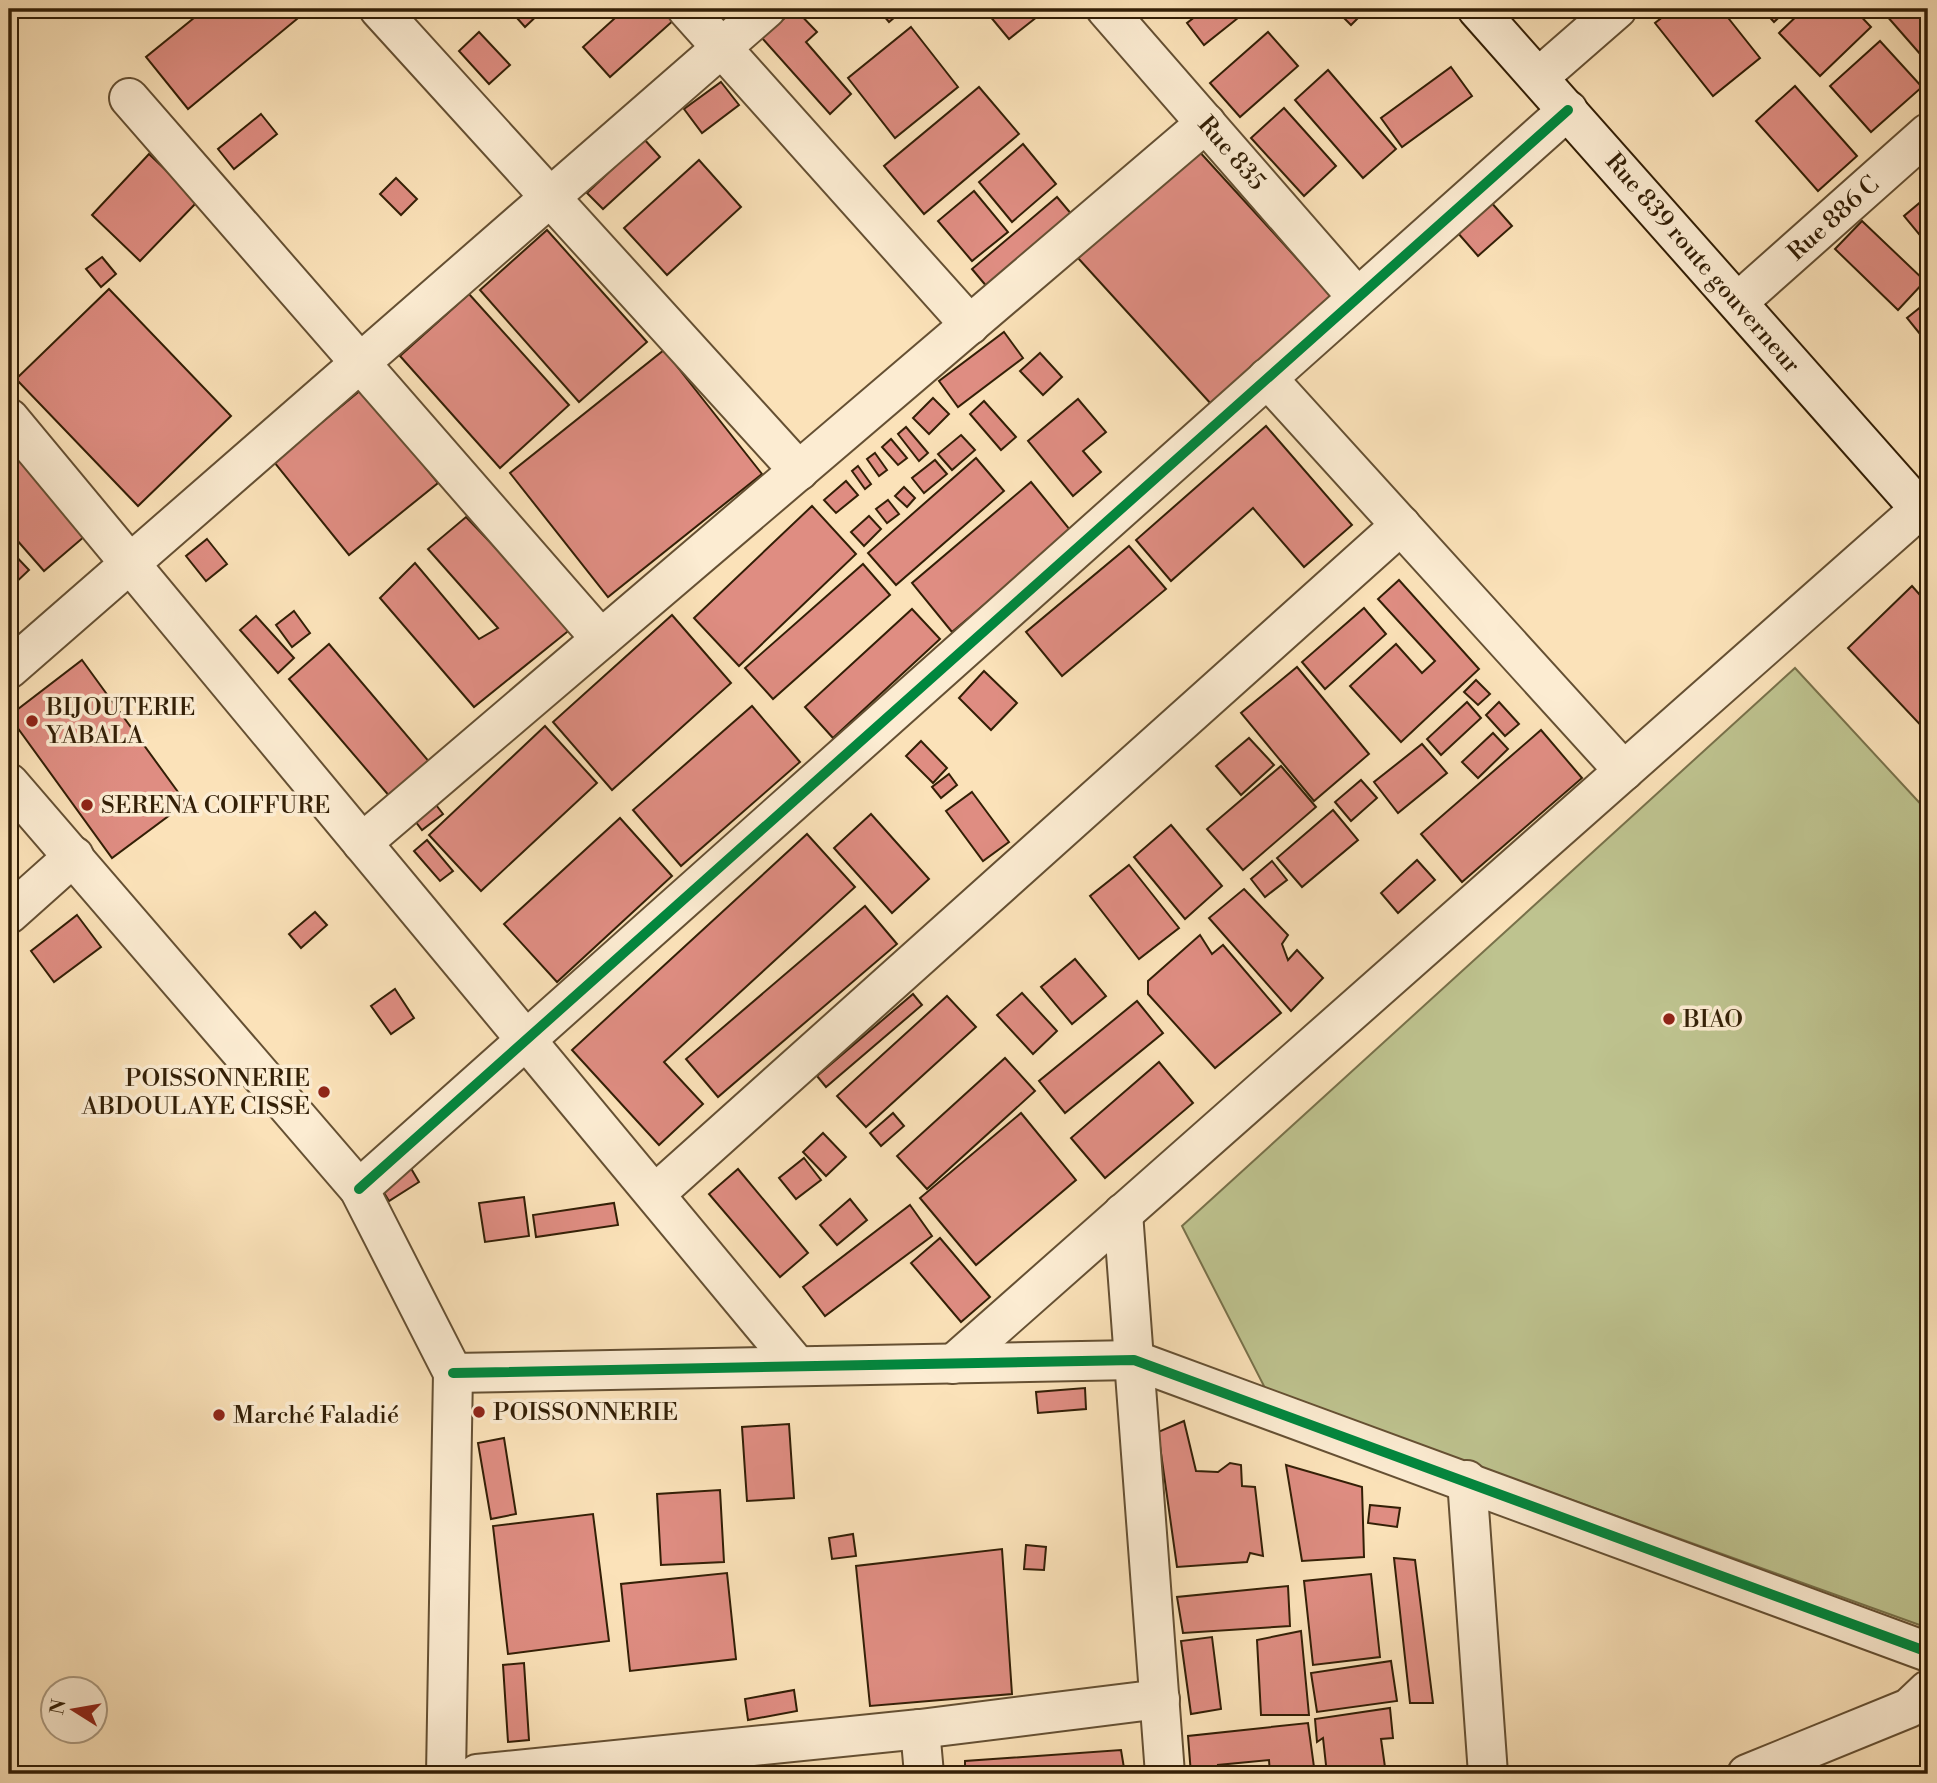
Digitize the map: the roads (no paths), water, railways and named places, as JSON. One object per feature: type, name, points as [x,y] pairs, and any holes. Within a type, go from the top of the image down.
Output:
[{"type":"street","points":[[379,9],[799,471]]},
{"type":"street","points":[[687,9],[970,325]]},
{"type":"street","points":[[9,669],[766,9]]},
{"type":"street","name":"Rue 835","points":[[1106,9],[1357,298]]},
{"type":"street","name":"Rue 839 route gouverneur","points":[[1477,9],[1924,514]]},
{"type":"street","points":[[1539,77],[1616,9]]},
{"type":"street","points":[[129,98],[601,639]]},
{"type":"street","points":[[359,1189],[1568,110]]},
{"type":"street","points":[[362,843],[1206,123]]},
{"type":"street","name":"Rue 886 C","points":[[1738,302],[1928,134]]},
{"type":"street","points":[[1267,378],[1624,771]]},
{"type":"street","points":[[9,418],[797,1366]]},
{"type":"street","points":[[953,1363],[1624,771],[1924,514]]},
{"type":"street","points":[[654,1194],[1401,526]]},
{"type":"street","points":[[9,783],[359,1189],[453,1373],[446,1774]]},
{"type":"street","points":[[9,914],[74,856]]},
{"type":"street","points":[[1123,1213],[1166,1774]]},
{"type":"street","points":[[453,1373],[1134,1360],[1467,1480],[1928,1652]]},
{"type":"street","points":[[1467,1480],[1488,1774]]},
{"type":"street","points":[[477,1774],[920,1730],[1160,1699]]},
{"type":"street","points":[[1747,1774],[1922,1709]]},
{"type":"street","points":[[920,1730],[924,1774]]},
{"type":"place","name":"BIJOUTERIE YABALA","points":[[32,721]]},
{"type":"place","name":"SERENA COIFFURE","points":[[87,805]]},
{"type":"place","name":"BIAO","points":[[1669,1019]]},
{"type":"place","name":"POISSONNERIE ABDOULAYE CISSE","points":[[324,1092]]},
{"type":"place","name":"POISSONNERIE","points":[[479,1412]]},
{"type":"place","name":"Marché Faladié","points":[[219,1415]]}]
